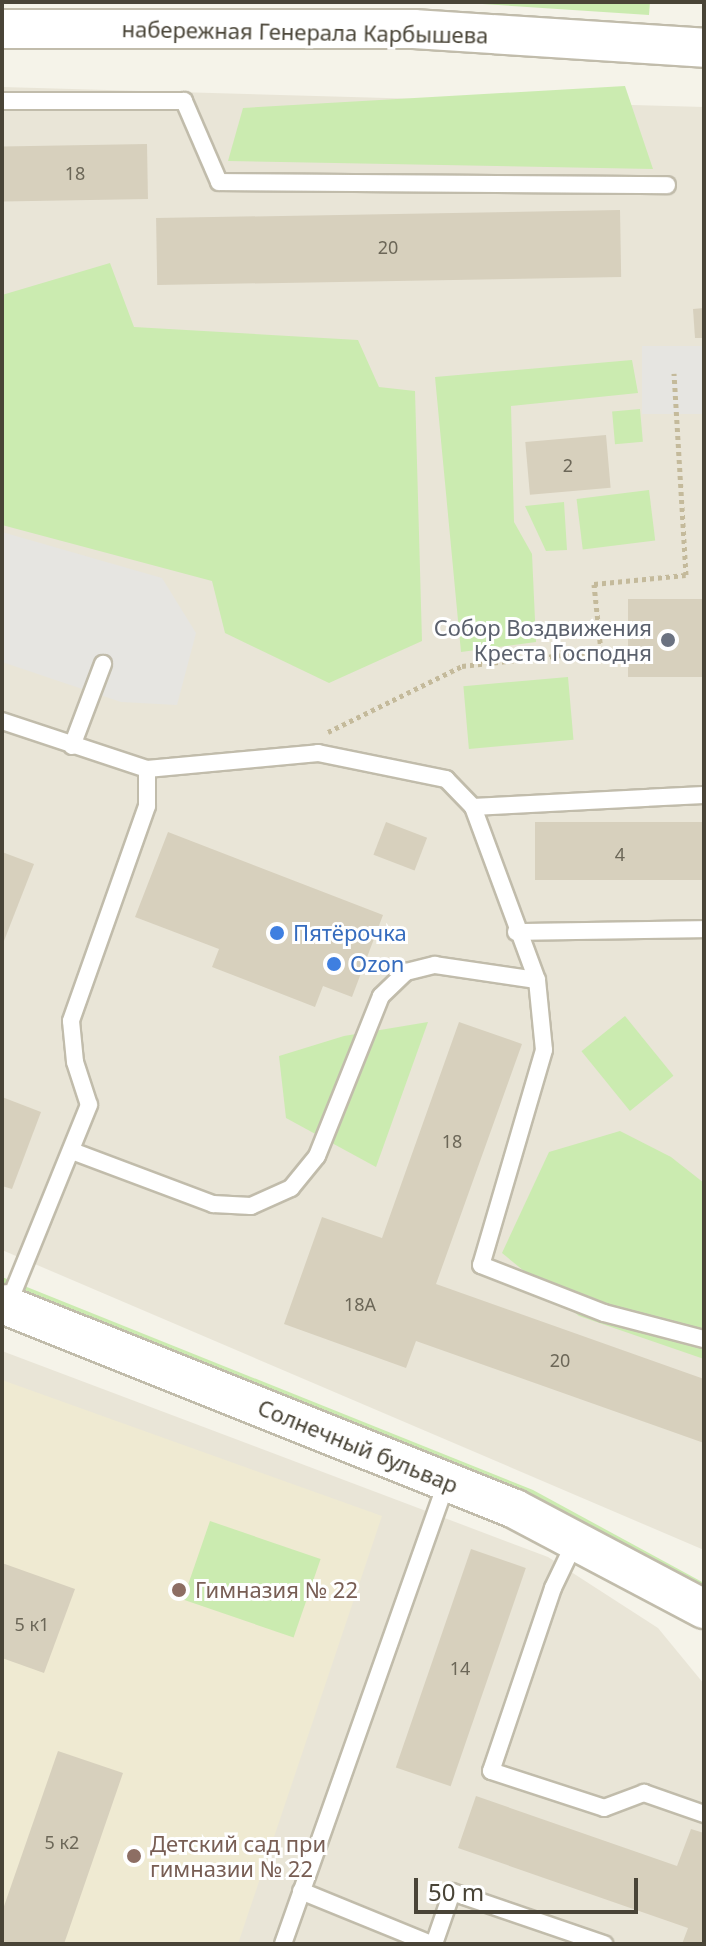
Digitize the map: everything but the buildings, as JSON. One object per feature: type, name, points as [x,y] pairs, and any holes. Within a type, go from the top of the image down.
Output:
[{"type":"street","name":"набережная Генерала Карбышева","points":[[2,29],[414,29],[704,48]]},
{"type":"street","name":"Солнечный бульвар","points":[[4,1310],[447,1482],[576,1540],[704,1609]]},
{"type":"lane","points":[[2,101],[184,101],[219,182],[667,185]]},
{"type":"lane","points":[[72,746],[103,664]]},
{"type":"lane","points":[[2,721],[147,769],[318,753],[446,779],[473,807],[516,932],[537,980],[544,1050],[481,1265],[604,1313],[704,1339]]},
{"type":"lane","points":[[4,1310],[89,1105],[75,1062],[71,1021],[147,806],[147,769]]},
{"type":"lane","points":[[473,807],[704,795]]},
{"type":"lane","points":[[516,932],[704,929]]},
{"type":"lane","points":[[72,1151],[213,1204],[251,1206],[291,1188],[317,1156],[381,996],[406,972],[435,965],[537,980]]},
{"type":"lane","points":[[283,1944],[447,1482]]},
{"type":"lane","points":[[576,1540],[553,1588],[491,1771],[604,1808],[644,1793],[704,1814]]},
{"type":"lane","points":[[301,1891],[432,1944],[452,1892],[604,1944]]},
{"type":"path","points":[[277,757],[462,666],[601,651],[594,584],[686,575],[674,373]]},
{"type":"shaded area","points":[[2,87],[704,107],[704,1550],[2,1250]]},
{"type":"shaded area","points":[[642,346],[704,346],[704,414],[642,414]]},
{"type":"shaded area","points":[[2,532],[162,578],[196,633],[177,705],[121,702],[2,662]]},
{"type":"shaded area","points":[[2,1351],[548,1557],[658,1628],[704,1684],[704,1944],[2,1944]]},
{"type":"shaded area","name":"Гимназия № 22","points":[[2,1380],[382,1516],[238,1944],[2,1944]]},
{"type":"green space","points":[[451,2],[650,2],[649,15]]},
{"type":"green space","points":[[625,86],[653,169],[228,161],[243,108]]},
{"type":"green space","points":[[110,263],[134,327],[358,340],[379,387],[415,391],[422,641],[329,683],[225,633],[212,581],[2,525],[2,295]]},
{"type":"green space","points":[[632,360],[638,393],[511,406],[514,522],[532,554],[536,642],[461,652],[435,377]]},
{"type":"green space","points":[[640,409],[643,442],[615,444],[612,411]]},
{"type":"green space","points":[[649,490],[655,541],[583,550],[577,499]]},
{"type":"green space","points":[[564,502],[567,550],[546,551],[525,506]]},
{"type":"green space","points":[[568,677],[573,740],[469,749],[463,686]]},
{"type":"green space","points":[[625,1016],[673,1076],[630,1111],[581,1051]]},
{"type":"green space","points":[[428,1022],[376,1167],[286,1118],[279,1056],[344,1036]]},
{"type":"green space","points":[[620,1131],[671,1157],[704,1183],[704,1359],[579,1316],[502,1253],[549,1152]]},
{"type":"green space","points":[[2,1277],[533,1490],[704,1583],[704,1593],[2,1286]]},
{"type":"green space","points":[[210,1521],[321,1559],[294,1638],[183,1599]]},
{"type":"place","name":"Собор Воздвижения Креста Господня","points":[[668,640]]},
{"type":"place","name":"Пятёрочка","points":[[277,933]]},
{"type":"place","name":"Ozon","points":[[334,964]]},
{"type":"place","name":"Гимназия № 22","points":[[179,1590]]},
{"type":"place","name":"Детский сад при гимназии № 22","points":[[134,1856]]}]
